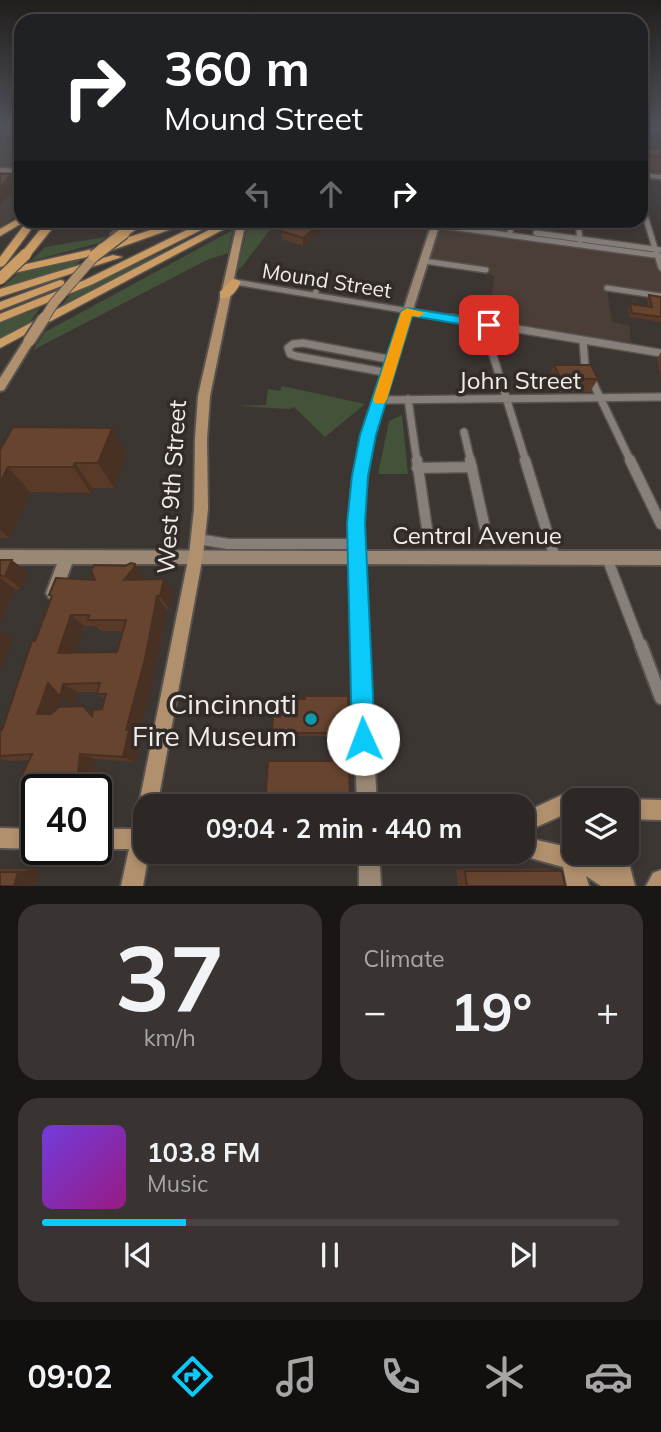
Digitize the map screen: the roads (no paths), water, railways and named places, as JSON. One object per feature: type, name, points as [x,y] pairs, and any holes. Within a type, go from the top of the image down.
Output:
[{"type":"highway","points":[[0,276],[27,228]]},
{"type":"highway","points":[[10,258],[35,228]]},
{"type":"highway","points":[[10,258],[45,228]]},
{"type":"highway","points":[[94,256],[130,228]]},
{"type":"highway","points":[[0,276],[144,228]]},
{"type":"highway","points":[[0,276],[109,249],[169,228]]},
{"type":"highway","points":[[0,306],[186,228]]},
{"type":"highway","points":[[0,318],[89,282],[199,228]]},
{"type":"highway","points":[[0,350],[221,228]]},
{"type":"highway","points":[[237,228],[238,234]]},
{"type":"highway","points":[[0,293],[54,278],[155,242]]},
{"type":"highway","points":[[224,295],[231,290],[235,282]]},
{"type":"highway","points":[[0,344],[59,316]]},
{"type":"main road","points":[[119,234],[125,228]]},
{"type":"main road","points":[[224,295],[240,228]]},
{"type":"main road","points":[[0,387],[54,303],[94,256]]},
{"type":"main road","name":"West 9th Street","points":[[150,794],[197,547],[204,396],[224,295]]},
{"type":"main road","name":"Central Avenue","points":[[197,547],[356,551]]},
{"type":"main road","points":[[535,817],[562,805]]},
{"type":"main road","points":[[639,810],[661,810]]},
{"type":"main road","points":[[0,838],[21,839]]},
{"type":"main road","points":[[112,839],[133,839]]},
{"type":"main road","points":[[535,847],[562,849]]},
{"type":"main road","points":[[132,886],[137,864]]},
{"type":"main road","points":[[575,865],[578,886]]},
{"type":"main road","points":[[593,865],[615,886]]},
{"type":"main road","points":[[619,865],[624,886]]},
{"type":"main road","points":[[657,886],[661,881]]},
{"type":"street","points":[[648,221],[661,268]]},
{"type":"street","points":[[366,794],[356,551],[358,492],[362,460],[436,228]]},
{"type":"street","points":[[478,228],[659,253]]},
{"type":"street","points":[[511,228],[511,233]]},
{"type":"street","points":[[579,228],[580,242]]},
{"type":"street","points":[[424,261],[486,270]]},
{"type":"street","points":[[314,295],[325,275]]},
{"type":"street","name":"Mound Street","points":[[235,282],[661,354]]},
{"type":"street","points":[[607,288],[661,296]]},
{"type":"street","points":[[494,326],[492,352],[555,558]]},
{"type":"street","points":[[583,341],[585,366],[661,524]]},
{"type":"street","points":[[389,373],[296,356],[290,354],[288,348],[293,344],[303,343],[393,360]]},
{"type":"street","name":"John Street","points":[[380,400],[661,397]]},
{"type":"street","points":[[408,399],[427,529]]},
{"type":"street","points":[[464,432],[485,528]]},
{"type":"street","points":[[417,468],[472,467]]},
{"type":"street","name":"Central Avenue","points":[[0,557],[67,557],[197,547]]},
{"type":"street","name":"Central Avenue","points":[[356,551],[555,558],[661,558]]},
{"type":"street","points":[[47,611],[67,557]]},
{"type":"street","points":[[607,558],[661,698]]},
{"type":"street","points":[[369,864],[370,886]]},
{"type":"place","name":"Cincinnati Fire Museum","points":[[311,719]]}]
